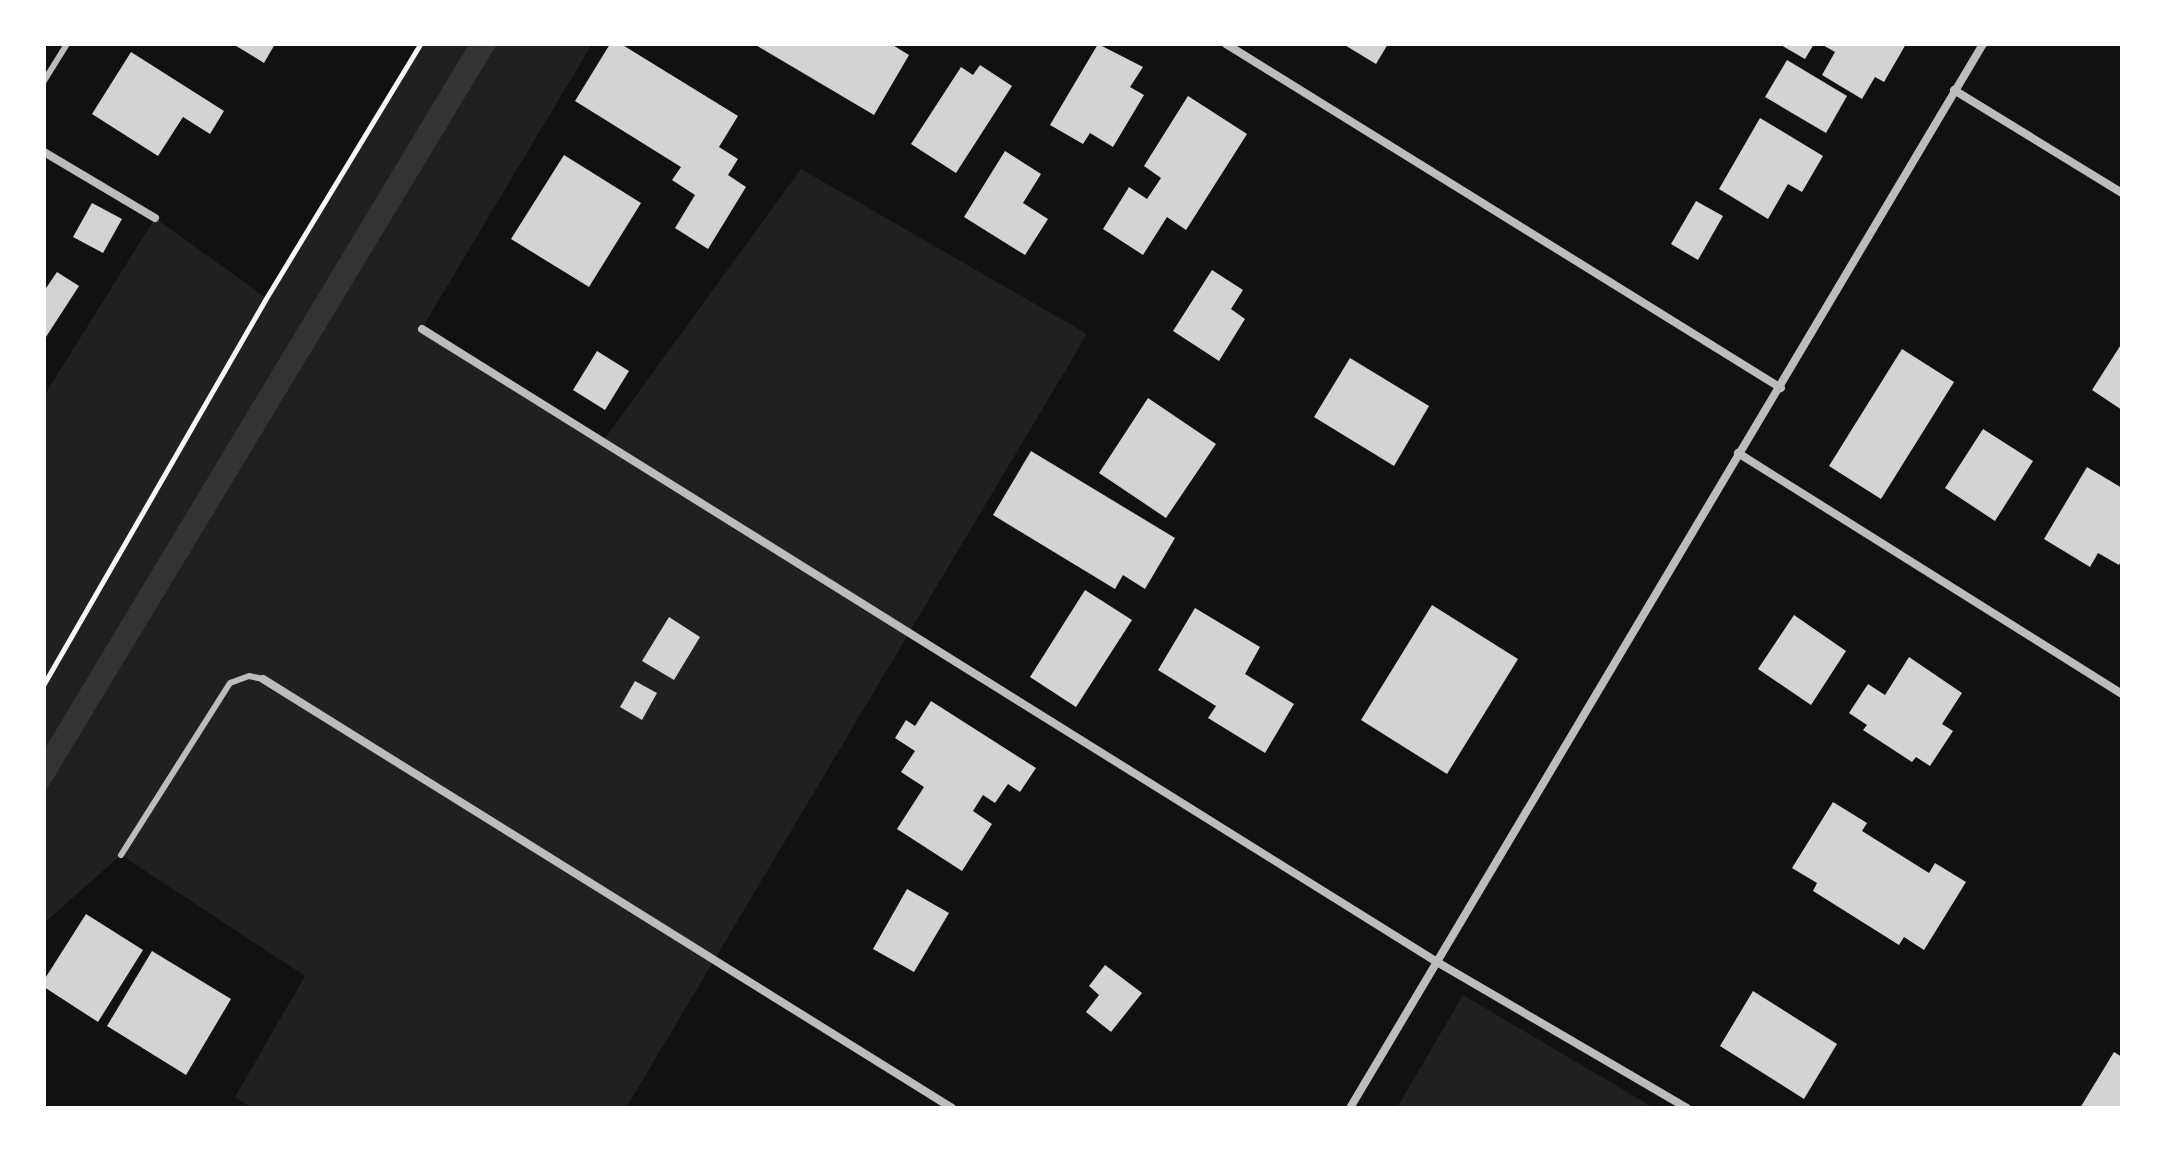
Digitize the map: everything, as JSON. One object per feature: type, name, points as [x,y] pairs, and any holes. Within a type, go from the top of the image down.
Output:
[{"type":"street","points":[[1226,44],[1781,388]]},
{"type":"street","points":[[1350,1108],[1983,44]]},
{"type":"street","points":[[1954,90],[2122,193]]},
{"type":"street","points":[[44,152],[155,218]]},
{"type":"street","points":[[422,329],[1437,962],[1687,1108]]},
{"type":"street","points":[[1738,453],[2122,694]]},
{"type":"street","points":[[263,679],[952,1108]]},
{"type":"lane","points":[[44,81],[67,44]]},
{"type":"lane","points":[[121,855],[230,683],[249,676],[263,679]]},
{"type":"path","points":[[44,685],[267,298],[421,44]]},
{"type":"shaded area","points":[[421,44],[592,44],[422,328],[603,441],[801,169],[1087,334],[626,1108],[252,1108],[235,1097],[305,976],[121,855],[44,923],[44,396],[155,218],[266,298]]},
{"type":"shaded area","points":[[469,44],[497,44],[44,794],[44,750]]},
{"type":"shaded area","points":[[1463,995],[1654,1108],[1397,1108]]},
{"type":"building","points":[[233,44],[275,44],[264,63]]},
{"type":"building","points":[[610,44],[621,44],[738,116],[719,147],[738,159],[728,175],[746,187],[708,249],[675,228],[695,195],[672,180],[681,167],[575,101]]},
{"type":"building","points":[[754,44],[891,44],[909,55],[874,115]]},
{"type":"building","points":[[1098,44],[1143,67],[1130,87],[1144,95],[1113,147],[1090,133],[1083,144],[1050,125]]},
{"type":"building","points":[[1343,44],[1388,44],[1376,64]]},
{"type":"building","points":[[1779,44],[1814,44],[1805,59]]},
{"type":"building","points":[[1821,44],[1906,44],[1884,82],[1875,77],[1862,99],[1822,75],[1835,52]]},
{"type":"building","points":[[131,52],[224,111],[210,134],[183,117],[158,156],[92,114]]},
{"type":"building","points":[[1787,60],[1847,96],[1826,133],[1765,97]]},
{"type":"building","points":[[980,65],[1012,86],[956,173],[911,144],[961,67],[973,75]]},
{"type":"building","points":[[1188,96],[1247,134],[1186,230],[1167,217],[1143,255],[1103,229],[1129,187],[1147,199],[1161,178],[1144,166]]},
{"type":"building","points":[[1760,118],[1823,156],[1802,192],[1788,184],[1768,219],[1719,189]]},
{"type":"building","points":[[1005,151],[1041,174],[1023,203],[1048,219],[1025,255],[964,217]]},
{"type":"building","points":[[564,155],[641,203],[589,287],[511,239]]},
{"type":"building","points":[[1696,201],[1723,216],[1698,260],[1671,244]]},
{"type":"building","points":[[92,203],[122,219],[103,253],[73,237]]},
{"type":"building","points":[[1212,270],[1243,290],[1231,309],[1245,319],[1219,361],[1173,331]]},
{"type":"building","points":[[57,272],[79,286],[44,340],[44,291]]},
{"type":"building","points":[[2122,343],[2122,410],[2092,390]]},
{"type":"building","points":[[1902,349],[1954,382],[1881,499],[1829,466]]},
{"type":"building","points":[[597,351],[629,371],[605,410],[573,390]]},
{"type":"building","points":[[1350,358],[1429,406],[1394,466],[1314,417]]},
{"type":"building","points":[[1148,398],[1216,444],[1166,518],[1099,473]]},
{"type":"building","points":[[1983,429],[2033,461],[1995,521],[1945,488]]},
{"type":"building","points":[[1031,451],[1175,538],[1145,589],[1123,575],[1115,589],[993,515]]},
{"type":"building","points":[[2087,467],[2122,488],[2122,559],[2119,565],[2098,553],[2090,567],[2044,539]]},
{"type":"building","points":[[1085,590],[1132,620],[1076,707],[1030,677]]},
{"type":"building","points":[[1432,605],[1518,659],[1447,774],[1361,720]]},
{"type":"building","points":[[1195,608],[1260,647],[1245,674],[1294,704],[1265,753],[1208,718],[1216,706],[1158,670]]},
{"type":"building","points":[[1794,615],[1846,651],[1811,705],[1758,669]]},
{"type":"building","points":[[669,617],[700,637],[674,680],[642,661]]},
{"type":"building","points":[[1909,657],[1962,693],[1942,724],[1953,731],[1930,766],[1916,757],[1912,762],[1863,730],[1867,725],[1849,713],[1868,684],[1885,695]]},
{"type":"building","points":[[635,681],[657,693],[642,720],[620,707]]},
{"type":"building","points":[[931,701],[1036,768],[1020,792],[1008,784],[995,803],[983,795],[973,811],[992,824],[962,871],[897,829],[924,787],[901,772],[915,751],[895,738],[906,720],[915,726]]},
{"type":"building","points":[[1833,802],[1867,823],[1862,831],[1929,873],[1935,863],[1966,882],[1924,950],[1904,937],[1899,945],[1813,891],[1817,883],[1792,868]]},
{"type":"building","points":[[907,889],[949,913],[914,972],[873,949]]},
{"type":"building","points":[[86,914],[143,950],[98,1022],[44,987],[44,980]]},
{"type":"building","points":[[152,951],[231,999],[186,1075],[107,1026]]},
{"type":"building","points":[[1105,965],[1142,993],[1111,1032],[1086,1012],[1099,995],[1089,986]]},
{"type":"building","points":[[1753,991],[1837,1044],[1804,1099],[1720,1046]]},
{"type":"building","points":[[2114,1052],[2122,1057],[2122,1108],[2080,1108]]}]
